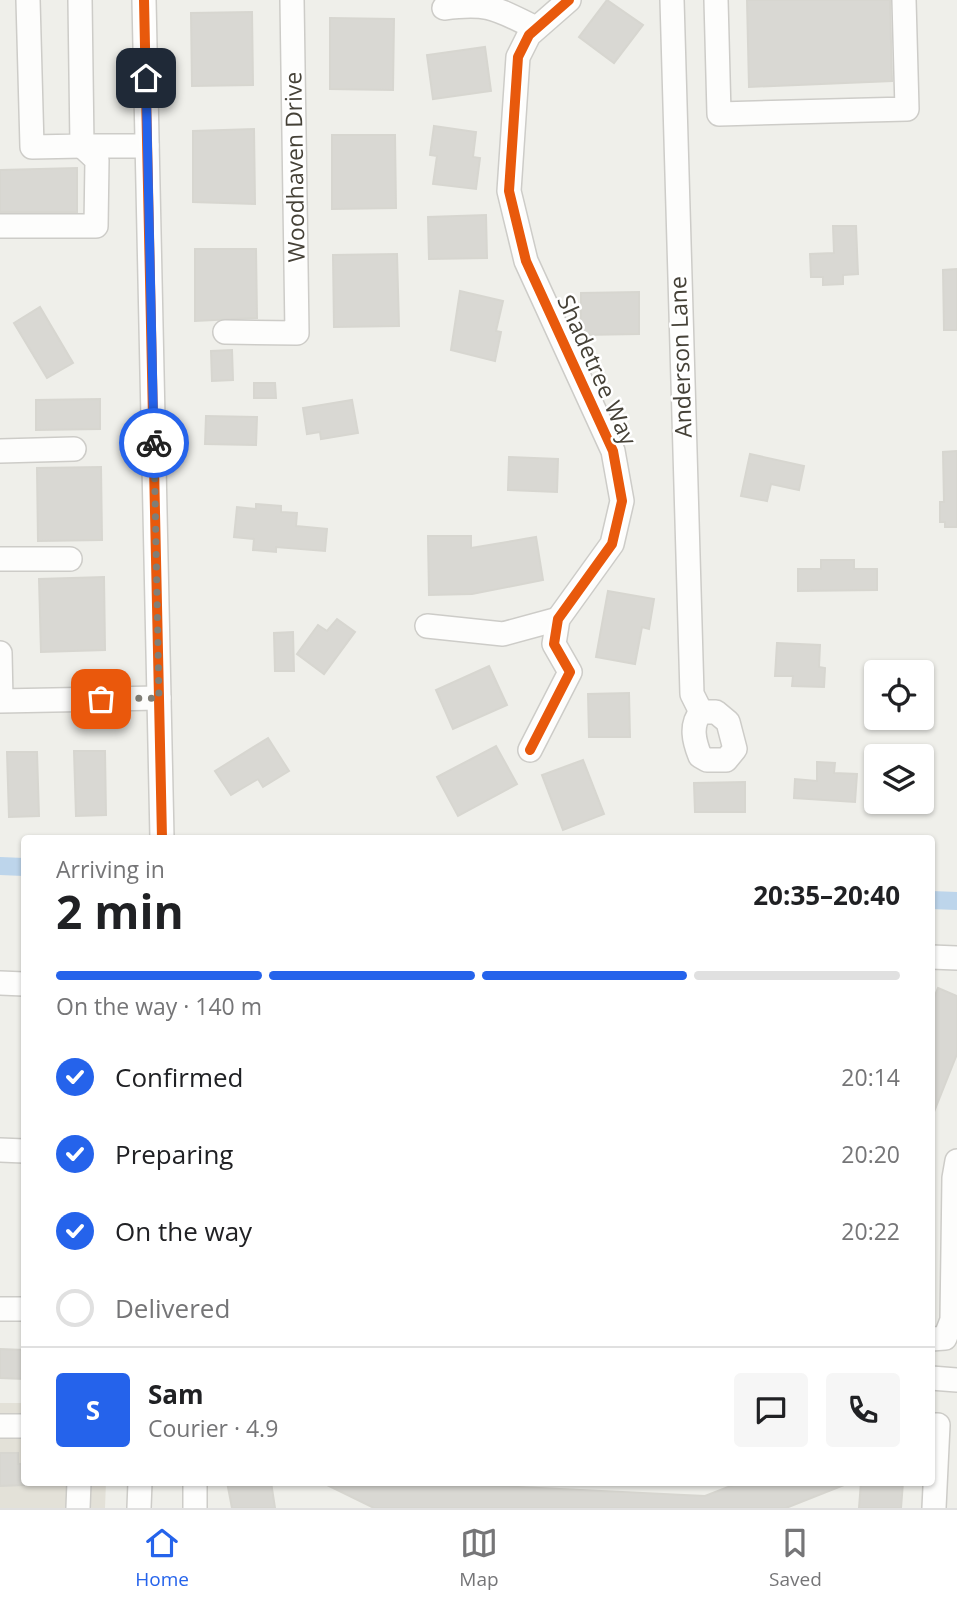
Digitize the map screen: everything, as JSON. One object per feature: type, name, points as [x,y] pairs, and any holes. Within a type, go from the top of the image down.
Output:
[{"type":"street","points":[[28,0],[32,147],[147,146]]},
{"type":"street","points":[[0,226],[96,226],[97,160],[82,146],[80,0]]},
{"type":"street","points":[[144,0],[162,835]]},
{"type":"street","name":"Woodhaven Drive","points":[[225,332],[297,333],[292,0]]},
{"type":"street","name":"Shadetree Way","points":[[558,620],[612,544],[622,501],[613,451],[526,261],[509,191],[518,57],[529,35],[569,0]]},
{"type":"street","name":"Anderson Lane","points":[[672,0],[692,694],[701,712]]},
{"type":"street","points":[[716,0],[719,114],[907,109],[904,0]]},
{"type":"street","points":[[444,8],[477,3],[536,28]]},
{"type":"street","points":[[0,451],[74,449]]},
{"type":"street","points":[[0,559],[70,559]]},
{"type":"street","points":[[427,626],[503,634],[558,620],[554,644],[570,673],[530,750]]},
{"type":"street","points":[[0,653],[0,701],[159,698]]},
{"type":"street","points":[[935,957],[957,958]]},
{"type":"street","points":[[0,984],[21,984]]},
{"type":"street","points":[[0,1150],[21,1150]]},
{"type":"street","points":[[935,1339],[945,1338],[952,1320],[954,1178],[957,1161]]},
{"type":"street","points":[[0,1308],[21,1309]]},
{"type":"street","points":[[935,1378],[957,1380]]},
{"type":"street","points":[[935,1425],[935,1480]]},
{"type":"street","points":[[0,1426],[21,1426]]},
{"type":"street","points":[[78,1508],[79,1486]]},
{"type":"street","points":[[139,1508],[140,1486]]},
{"type":"street","points":[[195,1486],[195,1508]]},
{"type":"street","points":[[934,1508],[935,1486]]},
{"type":"shaded area","points":[[0,1403],[21,1403],[21,1486],[106,1486],[105,1508],[0,1508]]},
{"type":"building","points":[[607,0],[643,25],[614,63],[579,37]]},
{"type":"building","points":[[747,0],[890,0],[892,81],[749,87]]},
{"type":"building","points":[[252,12],[253,85],[192,86],[191,13]]},
{"type":"building","points":[[330,18],[394,19],[393,90],[330,89]]},
{"type":"building","points":[[485,47],[491,91],[433,99],[427,55]]},
{"type":"building","points":[[434,126],[476,132],[473,157],[480,158],[476,189],[433,184],[437,156],[430,155]]},
{"type":"building","points":[[254,129],[255,204],[193,202],[193,131]]},
{"type":"building","points":[[332,135],[395,135],[396,208],[332,209]]},
{"type":"building","points":[[77,168],[77,212],[0,212],[0,170]]},
{"type":"building","points":[[486,215],[487,258],[429,259],[428,217]]},
{"type":"building","points":[[833,226],[856,226],[858,274],[843,275],[843,284],[823,285],[823,277],[811,277],[810,254],[834,253]]},
{"type":"building","points":[[195,249],[256,249],[257,318],[195,321]]},
{"type":"building","points":[[397,254],[399,326],[334,327],[333,255]]},
{"type":"building","points":[[957,269],[957,330],[944,330],[943,270]]},
{"type":"building","points":[[460,291],[503,301],[496,331],[501,332],[495,361],[451,350]]},
{"type":"building","points":[[639,292],[639,334],[581,335],[581,293]]},
{"type":"building","points":[[40,307],[73,363],[47,378],[14,323]]},
{"type":"building","points":[[232,350],[233,380],[212,381],[211,351]]},
{"type":"building","points":[[254,383],[275,383],[276,398],[254,398]]},
{"type":"building","points":[[100,399],[100,429],[36,430],[36,400]]},
{"type":"building","points":[[352,400],[358,433],[321,439],[320,432],[307,434],[303,408]]},
{"type":"building","points":[[206,416],[257,417],[256,445],[205,444]]},
{"type":"building","points":[[957,451],[957,527],[945,527],[945,522],[940,522],[940,502],[944,502],[943,452]]},
{"type":"building","points":[[750,454],[804,466],[799,490],[771,484],[767,501],[741,496]]},
{"type":"building","points":[[509,457],[558,459],[557,492],[508,490]]},
{"type":"building","points":[[101,467],[102,540],[38,541],[37,468]]},
{"type":"building","points":[[256,504],[281,506],[281,512],[297,513],[296,526],[327,529],[325,551],[276,547],[276,552],[253,550],[254,539],[234,537],[237,507],[256,509]]},
{"type":"building","points":[[428,536],[471,536],[471,548],[536,537],[543,580],[472,594],[429,595]]},
{"type":"building","points":[[821,560],[854,560],[854,569],[877,569],[877,590],[798,591],[798,569],[821,569]]},
{"type":"building","points":[[104,577],[105,650],[41,652],[39,579]]},
{"type":"building","points":[[608,591],[654,599],[649,629],[642,627],[635,664],[596,657]]},
{"type":"building","points":[[337,619],[355,632],[324,674],[297,654],[318,625],[327,631]]},
{"type":"building","points":[[293,632],[294,671],[275,671],[274,633]]},
{"type":"building","points":[[777,643],[820,645],[819,667],[825,668],[824,687],[792,686],[793,676],[775,676]]},
{"type":"building","points":[[489,666],[507,705],[453,729],[436,690]]},
{"type":"building","points":[[629,693],[630,737],[589,737],[588,694]]},
{"type":"building","points":[[268,738],[289,771],[263,787],[258,779],[231,795],[215,771]]},
{"type":"building","points":[[496,746],[517,784],[458,816],[437,777]]},
{"type":"building","points":[[74,751],[105,751],[106,815],[76,816]]},
{"type":"building","points":[[7,752],[37,752],[39,816],[9,817]]},
{"type":"building","points":[[583,760],[604,814],[563,830],[542,775]]},
{"type":"building","points":[[817,762],[835,763],[834,773],[857,774],[855,802],[794,798],[795,779],[817,781]]},
{"type":"building","points":[[745,782],[745,812],[695,812],[694,783]]},
{"type":"building","points":[[938,988],[957,996],[957,1054],[935,1109],[935,995]]},
{"type":"building","points":[[0,1349],[21,1350],[21,1379],[0,1378]]},
{"type":"building","points":[[0,1453],[18,1453],[21,1485],[0,1486]]},
{"type":"building","points":[[228,1486],[272,1486],[275,1508],[232,1508]]},
{"type":"building","points":[[329,1486],[498,1486],[705,1496],[731,1486],[841,1486],[786,1508],[374,1508]]},
{"type":"building","points":[[861,1486],[903,1486],[901,1508],[859,1508]]},
{"type":"waterway","points":[[0,866],[21,867]]},
{"type":"waterway","points":[[935,900],[957,901]]},
{"type":"cycle path","points":[[144,0],[162,835]]},
{"type":"cycle path","points":[[530,750],[570,672],[554,644],[558,619],[612,544],[622,501],[613,451],[526,261],[509,191],[518,57],[529,35],[569,0]]},
{"type":"way so far","points":[[101,699],[159,698],[154,443]]},
{"type":"route","points":[[146,78],[154,443]]}]
